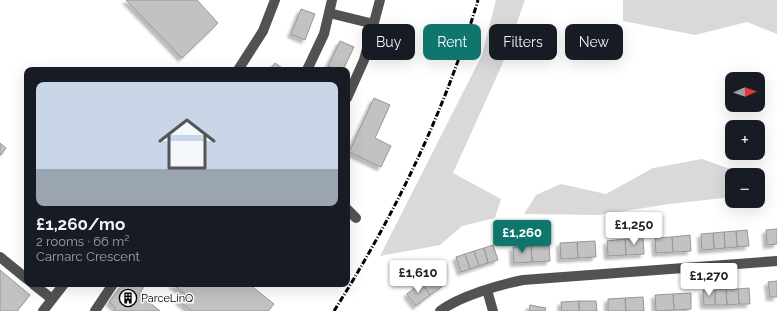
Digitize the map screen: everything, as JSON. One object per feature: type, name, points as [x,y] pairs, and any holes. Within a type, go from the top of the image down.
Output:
[{"type":"street","points":[[240,67],[263,31],[275,0]]},
{"type":"street","points":[[308,67],[324,34],[332,0]]},
{"type":"street","points":[[329,13],[374,24],[380,0]]},
{"type":"street","points":[[350,91],[364,60]]},
{"type":"street","points":[[350,212],[356,218]]},
{"type":"street","points":[[0,257],[24,277]]},
{"type":"street","points":[[440,311],[453,303],[487,290],[523,280],[777,261]]},
{"type":"street","points":[[37,287],[52,299]]},
{"type":"street","points":[[43,311],[62,287]]},
{"type":"street","points":[[95,311],[111,287]]},
{"type":"street","points":[[487,290],[493,311]]},
{"type":"shaded area","points":[[496,0],[525,0],[517,24],[490,24]]},
{"type":"shaded area","points":[[623,0],[777,0],[777,34],[747,22],[695,35],[623,21]]},
{"type":"shaded area","points":[[489,28],[489,60],[504,60],[453,173],[501,199],[495,218],[462,226],[440,245],[380,256],[479,60],[481,60]]},
{"type":"shaded area","points":[[702,159],[727,168],[725,168],[725,198],[669,204],[600,215],[524,214],[536,195],[561,184],[606,194],[653,168]]},
{"type":"building","points":[[126,0],[197,0],[218,23],[182,58]]},
{"type":"building","points":[[301,9],[315,14],[305,40],[291,34]]},
{"type":"building","points":[[340,41],[354,47],[344,67],[328,66]]},
{"type":"building","points":[[275,63],[281,67],[272,67]]},
{"type":"building","points":[[374,98],[390,105],[375,138],[391,146],[381,167],[350,152]]},
{"type":"building","points":[[0,143],[6,148],[1,155],[0,155]]},
{"type":"building","points":[[777,229],[777,244],[767,245],[766,230]]},
{"type":"building","points":[[747,230],[749,246],[737,247],[736,231]]},
{"type":"building","points":[[736,231],[737,247],[725,248],[724,232]]},
{"type":"building","points":[[724,232],[725,248],[714,249],[713,233]]},
{"type":"building","points":[[713,233],[714,249],[702,250],[701,234]]},
{"type":"building","points":[[690,235],[691,251],[673,252],[672,237]]},
{"type":"building","points":[[672,237],[673,252],[656,253],[655,238]]},
{"type":"building","points":[[643,238],[644,254],[626,255],[625,239]]},
{"type":"building","points":[[625,239],[626,255],[608,256],[607,241]]},
{"type":"building","points":[[595,241],[596,257],[578,258],[577,242]]},
{"type":"building","points":[[577,242],[578,258],[561,259],[560,243]]},
{"type":"building","points":[[493,245],[498,260],[488,263],[484,248]]},
{"type":"building","points":[[549,245],[550,261],[532,262],[531,246]]},
{"type":"building","points":[[531,246],[532,262],[514,263],[513,247]]},
{"type":"building","points":[[484,248],[488,263],[479,266],[474,251]]},
{"type":"building","points":[[474,251],[479,266],[470,269],[465,254]]},
{"type":"building","points":[[465,254],[470,269],[461,272],[456,257]]},
{"type":"building","points":[[0,270],[30,295],[17,311],[0,311]]},
{"type":"building","points":[[435,272],[444,285],[430,295],[421,283]]},
{"type":"building","points":[[777,281],[777,297],[770,297],[768,282]]},
{"type":"building","points":[[421,283],[430,295],[416,306],[407,294]]},
{"type":"building","name":"ParceLinQ","points":[[121,287],[144,287],[139,294],[160,311],[114,311],[116,308],[109,302]]},
{"type":"building","points":[[176,287],[253,287],[274,304],[268,311],[192,311],[179,301],[185,294]]},
{"type":"building","points":[[749,288],[750,304],[739,304],[738,289]]},
{"type":"building","points":[[726,289],[738,289],[739,304],[727,305]]},
{"type":"building","points":[[726,289],[727,305],[715,305],[715,290]]},
{"type":"building","points":[[703,290],[715,290],[715,305],[704,305]]},
{"type":"building","points":[[691,293],[691,309],[674,310],[673,294]]},
{"type":"building","points":[[673,294],[674,310],[656,311],[655,295]]},
{"type":"building","points":[[643,297],[644,311],[626,311],[625,298]]},
{"type":"building","points":[[625,298],[626,311],[608,311],[608,299]]},
{"type":"building","points":[[579,301],[596,301],[597,311],[579,311]]},
{"type":"building","points":[[579,301],[579,311],[562,311],[561,302]]},
{"type":"building","points":[[530,305],[546,308],[545,311],[529,311]]},
{"type":"railway","points":[[350,285],[378,237],[417,160],[450,82],[478,0]]},
{"type":"railway","points":[[334,311],[349,287]]},
{"type":"place","name":"ParceLinQ","points":[[128,298]]}]
